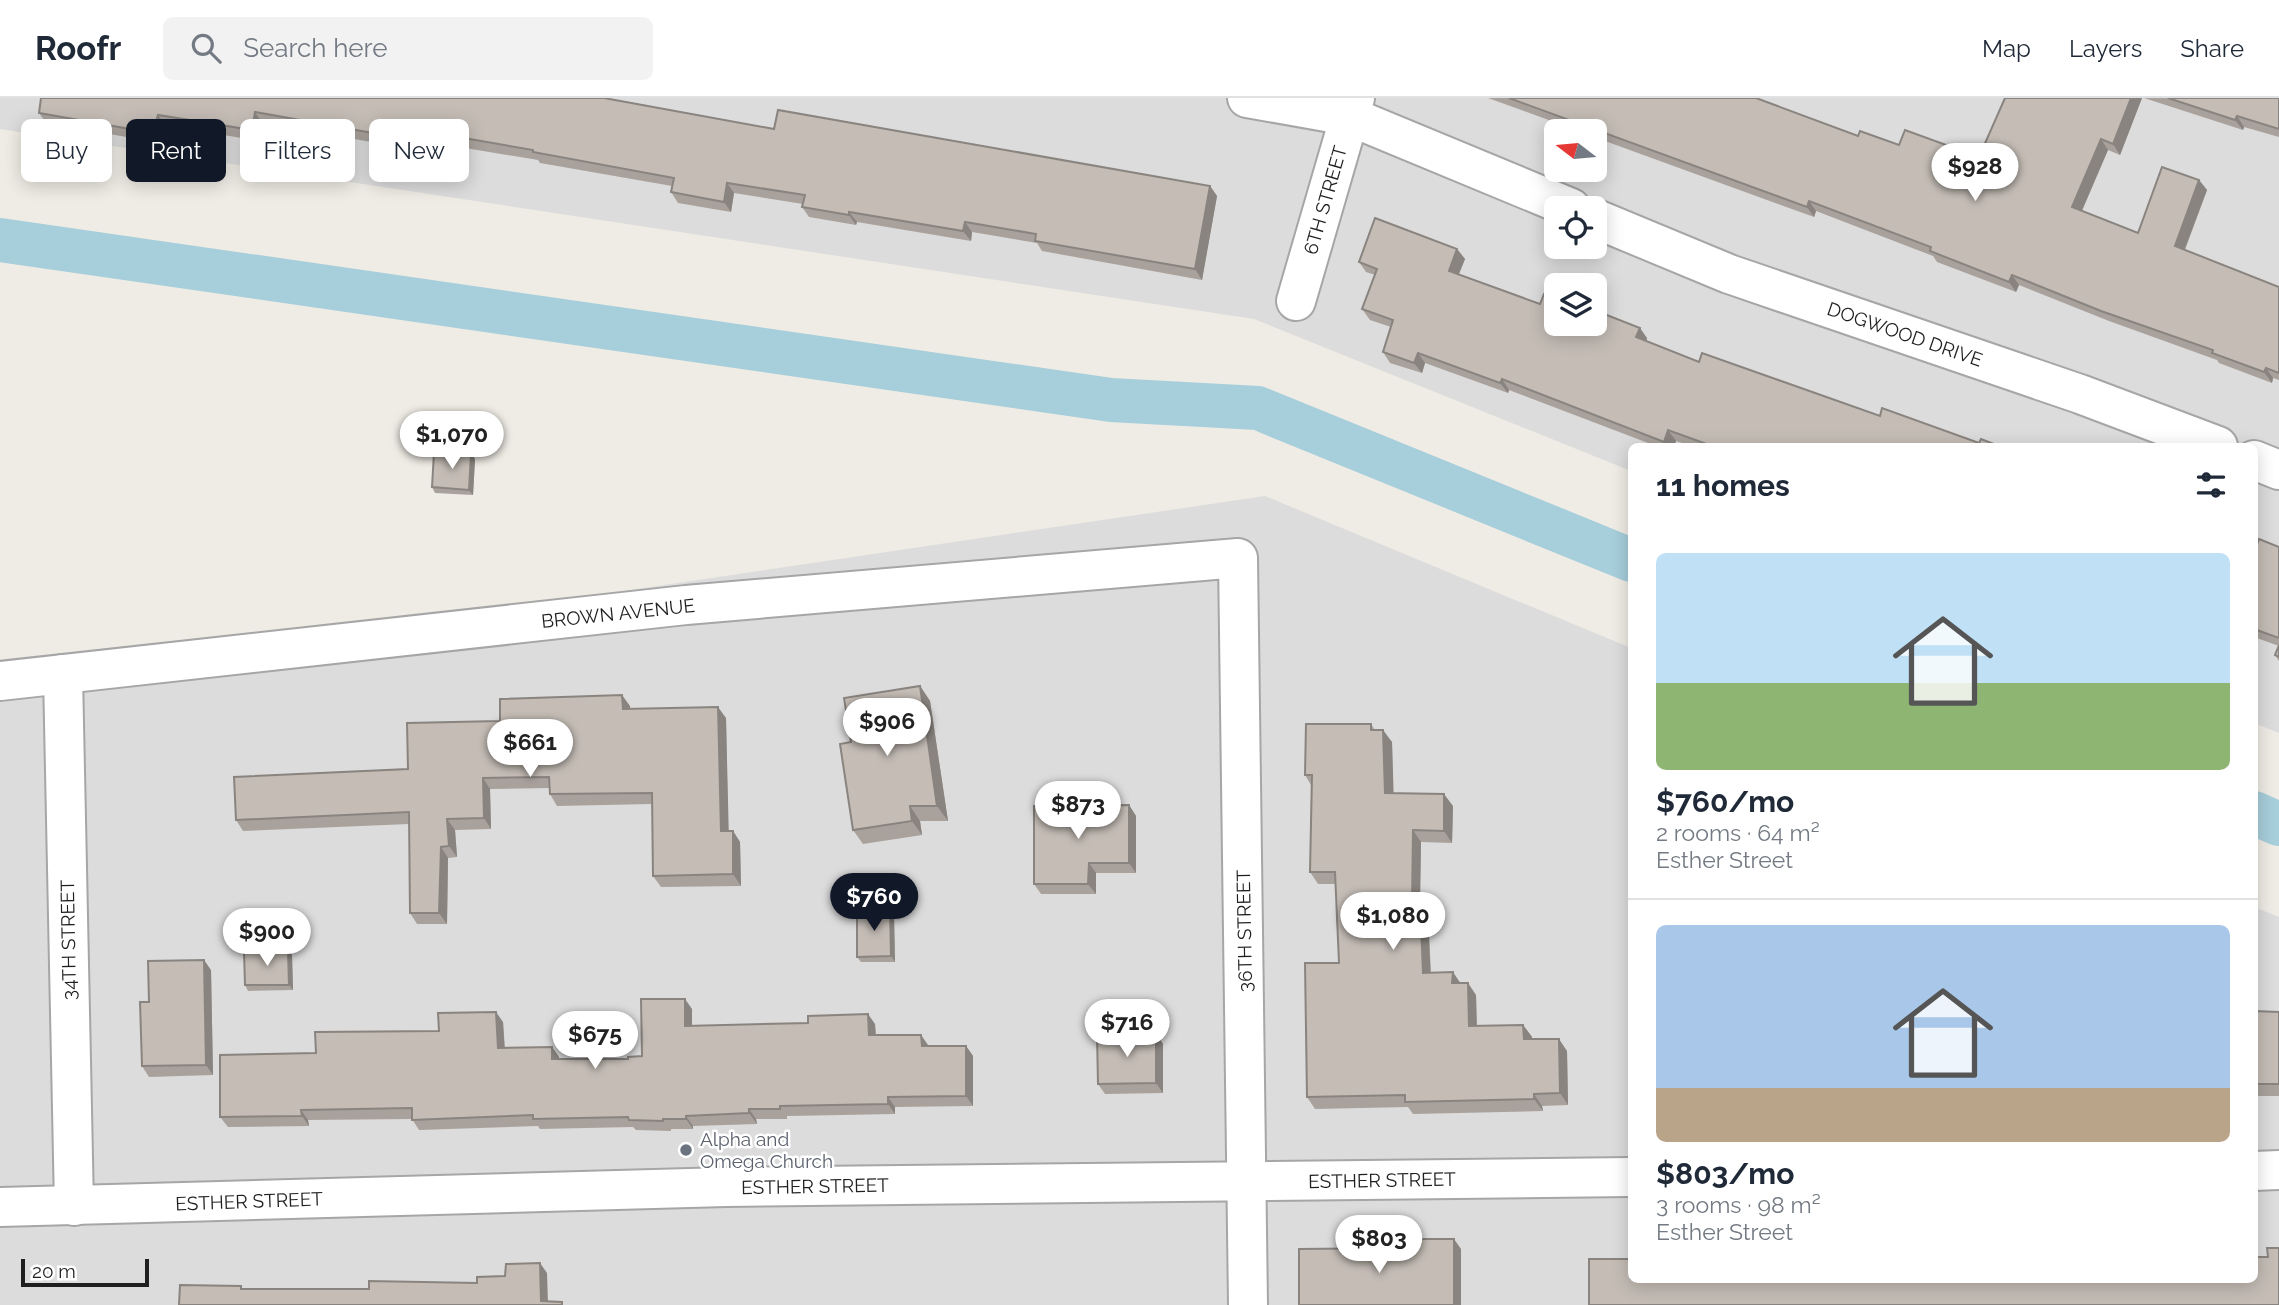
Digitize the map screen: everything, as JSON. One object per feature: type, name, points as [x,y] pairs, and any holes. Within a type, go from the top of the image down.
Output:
[{"type":"street","points":[[1247,98],[1352,107],[1546,196]]},
{"type":"street","name":"6TH STREET","points":[[1296,301],[1352,107]]},
{"type":"street","name":"DOGWOOD DRIVE","points":[[1607,223],[1729,274],[2080,394],[2210,443]]},
{"type":"street","points":[[2258,462],[2279,470]]},
{"type":"street","name":"BROWN AVENUE","points":[[0,681],[686,605],[1238,558]]},
{"type":"street","name":"36TH STREET","points":[[1238,558],[1248,1305]]},
{"type":"street","name":"34TH STREET","points":[[63,674],[74,1206]]},
{"type":"street","points":[[2258,1171],[2279,1170]]},
{"type":"street","name":"ESTHER STREET","points":[[0,1207],[726,1187],[1628,1177]]},
{"type":"shaded area","points":[[0,98],[2279,98],[2279,733],[2258,725],[2258,443],[1628,443],[1628,470],[1254,319],[350,182],[355,182],[355,119],[240,119],[240,165],[226,163],[226,119],[126,119],[126,148],[112,146],[112,119],[21,119],[21,132],[0,129]]},
{"type":"shaded area","points":[[1265,496],[1628,647],[1628,1283],[2258,1283],[2258,909],[2279,917],[2279,1305],[0,1305],[0,680],[63,674]]},
{"type":"building","points":[[41,98],[604,98],[774,129],[778,110],[1210,186],[1195,269],[1035,241],[1036,234],[965,222],[963,231],[802,207],[805,195],[727,183],[724,202],[671,192],[674,178],[469,139],[469,119],[369,119],[369,132],[355,130],[355,119],[294,119],[255,112],[254,119],[240,119],[240,128],[226,126],[226,119],[183,119],[158,115],[157,119],[126,119],[126,128],[112,126],[112,119],[73,119],[39,113]]},
{"type":"building","points":[[1509,98],[1756,98],[1858,136],[1860,131],[1899,145],[1905,130],[1979,157],[2005,98],[2131,98],[2113,144],[2101,139],[2072,207],[2138,233],[2162,167],[2199,180],[2175,246],[2279,287],[2279,373],[2266,368],[2264,372],[2212,353],[2213,350],[2101,311],[2012,275],[2009,282],[1930,251],[1931,247],[1809,201],[1807,207],[1607,134],[1607,119],[1566,119]]},
{"type":"building","points":[[2168,98],[2279,98],[2279,129],[2237,116],[2235,120]]},
{"type":"building","points":[[1375,218],[1457,249],[1449,271],[1540,304],[1544,294],[1544,336],[1607,336],[1607,315],[1640,328],[1636,337],[1699,362],[1702,353],[1880,416],[1882,408],[1979,443],[1704,443],[1668,430],[1664,442],[1502,379],[1500,383],[1418,353],[1414,363],[1383,352],[1393,320],[1362,309],[1377,269],[1359,262]]},
{"type":"building","points":[[434,452],[471,454],[469,490],[432,487]]},
{"type":"building","points":[[2259,539],[2279,547],[2279,638],[2258,630]]},
{"type":"building","points":[[920,686],[937,806],[910,806],[912,821],[853,830],[840,744],[851,742],[844,698]]},
{"type":"building","points":[[622,695],[623,709],[718,707],[721,831],[733,831],[733,874],[653,876],[652,793],[550,794],[549,777],[483,778],[484,818],[447,819],[449,846],[441,847],[439,913],[410,913],[409,812],[236,820],[234,777],[408,769],[407,723],[500,721],[500,699]]},
{"type":"building","points":[[1306,724],[1371,724],[1371,730],[1383,730],[1385,793],[1444,794],[1444,831],[1413,830],[1412,902],[1420,902],[1423,973],[1453,972],[1452,983],[1468,983],[1469,1026],[1523,1025],[1524,1039],[1559,1039],[1560,1093],[1534,1094],[1534,1099],[1405,1102],[1405,1095],[1307,1097],[1305,963],[1339,963],[1335,872],[1310,872],[1312,775],[1305,775]]},
{"type":"building","points":[[1129,805],[1129,863],[1089,863],[1088,884],[1034,884],[1034,806]]},
{"type":"building","points":[[890,909],[891,956],[857,957],[857,910]]},
{"type":"building","points":[[288,950],[289,985],[245,985],[244,951]]},
{"type":"building","points":[[204,960],[206,1065],[142,1066],[140,1002],[149,1002],[148,961]]},
{"type":"building","points":[[641,999],[685,999],[685,1026],[808,1023],[808,1016],[868,1014],[869,1035],[921,1035],[922,1046],[966,1046],[966,1096],[888,1097],[888,1104],[780,1106],[780,1109],[749,1109],[749,1113],[686,1116],[686,1119],[663,1121],[629,1120],[628,1117],[533,1119],[533,1115],[412,1120],[412,1108],[301,1110],[302,1116],[220,1117],[220,1055],[316,1053],[315,1032],[439,1031],[438,1013],[496,1012],[498,1048],[552,1047],[552,1059],[628,1059],[642,1056]]},
{"type":"building","points":[[2258,1011],[2279,1012],[2279,1084],[2258,1084]]},
{"type":"building","points":[[1156,1034],[1156,1083],[1098,1084],[1097,1035]]},
{"type":"building","points":[[1398,1239],[1454,1239],[1454,1305],[1299,1305],[1299,1249],[1398,1248]]},
{"type":"building","points":[[2267,1248],[2279,1248],[2279,1305],[1589,1305],[1589,1259],[1628,1259],[1628,1283],[2258,1283],[2258,1257],[2268,1257]]},
{"type":"building","points":[[540,1263],[541,1301],[562,1302],[562,1305],[179,1305],[180,1285],[241,1286],[241,1289],[369,1289],[369,1281],[477,1283],[477,1277],[505,1276],[506,1264]]},
{"type":"waterway","points":[[0,240],[1111,400],[1258,408],[1628,559]]},
{"type":"waterway","points":[[2258,815],[2279,824]]},
{"type":"place","name":"Alpha and Omega Church","points":[[686,1150]]}]
